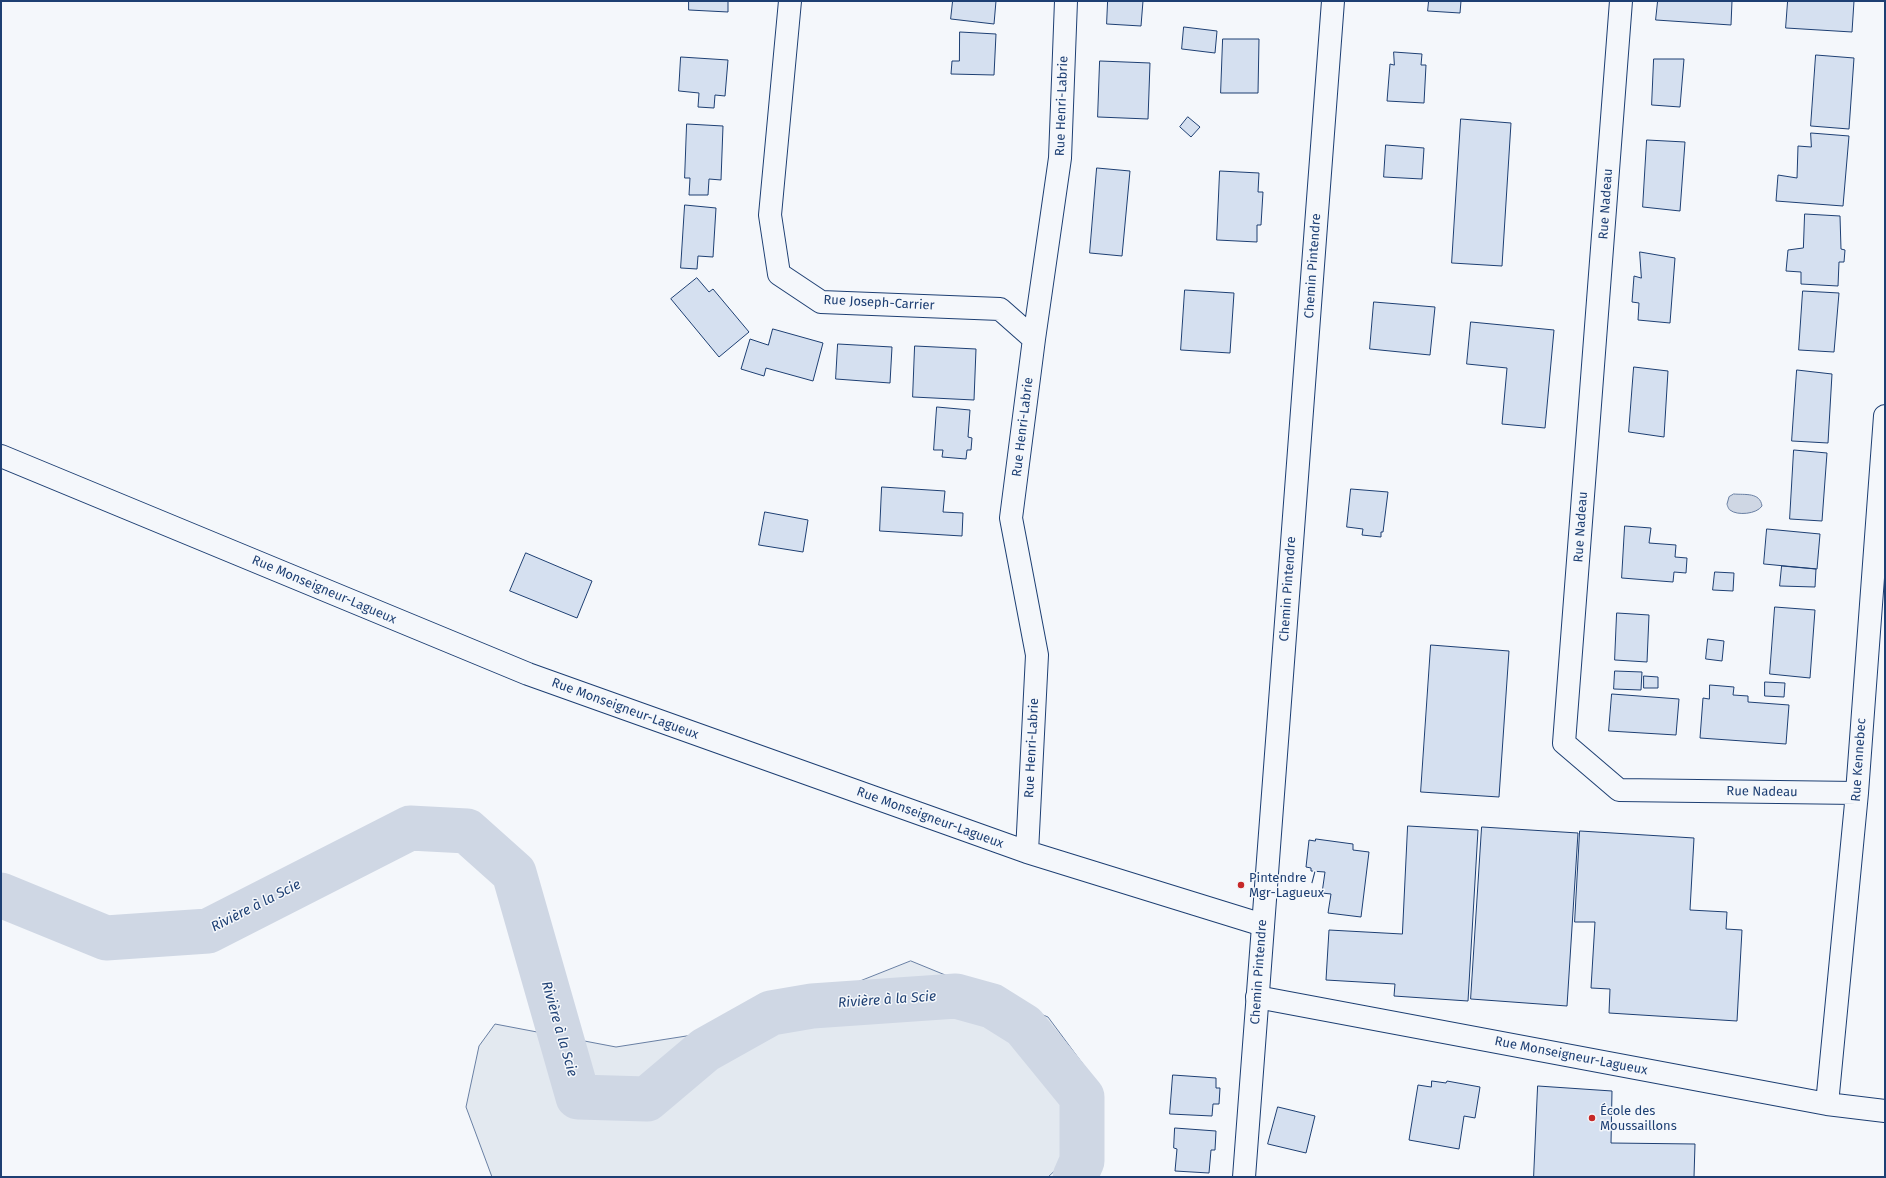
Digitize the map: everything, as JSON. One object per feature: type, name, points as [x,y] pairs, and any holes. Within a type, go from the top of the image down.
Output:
[{"type":"street","name":"Rue Joseph-Carrier","points":[[790,1],[770,215],[779,274],[821,302],[1000,309],[1034,339]]},
{"type":"street","name":"Rue Henri-Labrie","points":[[1027,852],[1036,655],[1011,518],[1034,339],[1060,158],[1066,1]]},
{"type":"street","name":"Chemin Pintendre","points":[[1244,1177],[1333,1]]},
{"type":"street","name":"Rue Nadeau","points":[[1621,1],[1564,743],[1619,790],[1857,793]]},
{"type":"street","name":"Rue Kennebec","points":[[1827,1104],[1857,793],[1885,416]]},
{"type":"street","name":"Rue Monseigneur-Lagueux","points":[[1,456],[528,674],[1027,852],[1263,925]]},
{"type":"street","name":"Rue Monseigneur-Lagueux","points":[[1257,997],[1827,1104],[1885,1111]]},
{"type":"shaded area","points":[[1734,494],[1755,496],[1761,502],[1762,506],[1756,511],[1752,512],[1733,512],[1729,509],[1727,504],[1729,497]]},
{"type":"shaded area","points":[[911,961],[1048,1017],[1097,1083],[1099,1130],[1048,1177],[492,1177],[466,1107],[479,1046],[495,1024],[616,1047],[744,1027]]},
{"type":"building","points":[[689,1],[728,1],[728,12],[689,10]]},
{"type":"building","points":[[953,1],[996,1],[994,24],[951,19]]},
{"type":"building","points":[[1108,1],[1143,1],[1141,26],[1107,24]]},
{"type":"building","points":[[1429,1],[1461,1],[1460,13],[1428,11]]},
{"type":"building","points":[[1658,1],[1732,1],[1731,25],[1656,20]]},
{"type":"building","points":[[1788,1],[1854,1],[1852,32],[1786,28]]},
{"type":"building","points":[[1184,27],[1217,31],[1215,53],[1182,49]]},
{"type":"building","points":[[960,32],[996,34],[994,75],[951,74],[952,61],[959,61]]},
{"type":"building","points":[[1223,39],[1259,39],[1258,93],[1221,93]]},
{"type":"building","points":[[1394,52],[1422,54],[1421,65],[1426,65],[1424,103],[1387,101],[1390,64],[1394,65]]},
{"type":"building","points":[[1816,55],[1854,58],[1849,129],[1811,126]]},
{"type":"building","points":[[681,57],[728,60],[725,96],[715,95],[714,108],[698,107],[699,93],[679,91]]},
{"type":"building","points":[[1654,59],[1684,59],[1680,107],[1652,105]]},
{"type":"building","points":[[1100,61],[1150,63],[1148,119],[1098,117]]},
{"type":"building","points":[[1188,117],[1200,127],[1191,137],[1180,127]]},
{"type":"building","points":[[1461,119],[1511,123],[1502,266],[1452,263]]},
{"type":"building","points":[[687,124],[723,126],[721,180],[709,179],[708,195],[689,195],[690,178],[685,178]]},
{"type":"building","points":[[1811,133],[1849,136],[1843,206],[1776,201],[1778,175],[1797,178],[1798,146],[1811,147]]},
{"type":"building","points":[[1647,140],[1685,142],[1680,211],[1643,207]]},
{"type":"building","points":[[1386,145],[1424,148],[1422,179],[1384,177]]},
{"type":"building","points":[[1097,168],[1130,171],[1122,256],[1090,253]]},
{"type":"building","points":[[1220,171],[1259,173],[1258,192],[1263,192],[1261,225],[1257,225],[1257,242],[1217,240]]},
{"type":"building","points":[[685,205],[716,208],[713,257],[698,256],[697,269],[681,268]]},
{"type":"building","points":[[1805,214],[1840,216],[1841,249],[1845,250],[1844,262],[1839,262],[1838,286],[1801,284],[1801,272],[1786,271],[1788,250],[1803,248]]},
{"type":"building","points":[[1640,252],[1675,258],[1670,323],[1638,320],[1639,303],[1632,302],[1634,276],[1641,278]]},
{"type":"building","points":[[697,278],[709,292],[713,289],[749,332],[719,357],[671,299]]},
{"type":"building","points":[[1185,290],[1234,293],[1230,353],[1181,350]]},
{"type":"building","points":[[1803,291],[1839,293],[1834,352],[1799,350]]},
{"type":"building","points":[[1374,302],[1435,307],[1430,355],[1370,349]]},
{"type":"building","points":[[1471,322],[1554,330],[1545,428],[1502,424],[1507,368],[1467,364]]},
{"type":"building","points":[[773,329],[823,343],[813,381],[766,368],[764,376],[741,369],[750,339],[768,345]]},
{"type":"building","points":[[838,344],[892,347],[890,383],[836,379]]},
{"type":"building","points":[[915,346],[976,349],[974,400],[913,397]]},
{"type":"building","points":[[1634,367],[1668,371],[1664,437],[1629,432]]},
{"type":"building","points":[[1797,370],[1832,374],[1828,443],[1792,441]]},
{"type":"building","points":[[937,407],[970,410],[968,437],[972,438],[971,450],[967,450],[966,459],[942,457],[943,450],[934,450]]},
{"type":"building","points":[[1794,450],[1827,453],[1822,521],[1790,519]]},
{"type":"building","points":[[882,487],[945,491],[943,512],[963,513],[962,536],[880,531]]},
{"type":"building","points":[[1351,489],[1388,492],[1383,532],[1381,532],[1381,537],[1362,535],[1363,529],[1347,527]]},
{"type":"building","points":[[765,512],[808,520],[803,552],[759,545]]},
{"type":"building","points":[[1625,526],[1651,528],[1649,543],[1676,545],[1675,557],[1687,558],[1686,573],[1674,572],[1673,582],[1622,578]]},
{"type":"building","points":[[1767,529],[1820,534],[1817,569],[1764,564]]},
{"type":"building","points":[[526,553],[592,581],[577,618],[510,591]]},
{"type":"building","points":[[1782,566],[1816,569],[1815,587],[1780,586]]},
{"type":"building","points":[[1715,572],[1734,573],[1733,591],[1713,590]]},
{"type":"building","points":[[1775,607],[1815,610],[1810,678],[1770,674]]},
{"type":"building","points":[[1617,613],[1649,615],[1647,662],[1615,660]]},
{"type":"building","points":[[1708,639],[1724,641],[1722,661],[1706,659]]},
{"type":"building","points":[[1431,645],[1509,651],[1499,797],[1421,792]]},
{"type":"building","points":[[1615,671],[1642,672],[1641,690],[1614,689]]},
{"type":"building","points":[[1644,676],[1658,677],[1658,688],[1644,688]]},
{"type":"building","points":[[1765,682],[1785,683],[1784,697],[1765,696]]},
{"type":"building","points":[[1710,685],[1734,687],[1733,695],[1748,696],[1748,702],[1789,705],[1786,744],[1700,738],[1703,698],[1709,699]]},
{"type":"building","points":[[1612,694],[1679,699],[1676,735],[1609,731]]},
{"type":"building","points":[[1408,826],[1478,830],[1468,1001],[1394,996],[1395,984],[1326,980],[1329,930],[1402,934]]},
{"type":"building","points":[[1482,827],[1578,833],[1567,1006],[1471,999]]},
{"type":"building","points":[[1580,831],[1694,838],[1690,910],[1727,912],[1726,929],[1742,930],[1737,1021],[1609,1013],[1610,989],[1591,988],[1595,922],[1575,922]]},
{"type":"building","points":[[1316,839],[1353,844],[1353,850],[1369,852],[1361,917],[1328,913],[1331,894],[1322,893],[1325,872],[1311,871],[1311,868],[1306,867],[1309,840],[1315,841]]},
{"type":"building","points":[[1173,1075],[1216,1078],[1216,1088],[1220,1088],[1219,1104],[1213,1104],[1212,1116],[1170,1114]]},
{"type":"building","points":[[1432,1081],[1446,1083],[1447,1081],[1480,1087],[1475,1118],[1464,1116],[1459,1149],[1409,1140],[1418,1085],[1431,1087]]},
{"type":"building","points":[[1538,1086],[1612,1091],[1611,1143],[1695,1144],[1694,1177],[1534,1177]]},
{"type":"building","points":[[1278,1107],[1315,1116],[1306,1153],[1268,1144]]},
{"type":"building","points":[[1175,1128],[1216,1131],[1215,1150],[1211,1150],[1209,1173],[1175,1171],[1177,1149],[1174,1148]]},
{"type":"waterway","name":"Rivière à la Scie","points":[[1,895],[106,938],[208,931],[410,828],[467,831],[514,873],[578,1097],[647,1099],[705,1050],[771,1013],[812,1006],[956,996],[992,1006],[1024,1026],[1082,1097],[1082,1161],[1075,1177]]},
{"type":"place","name":"Pintendre / Mgr-Lagueux","points":[[1241,885]]},
{"type":"place","name":"École des Moussaillons","points":[[1592,1118]]}]
